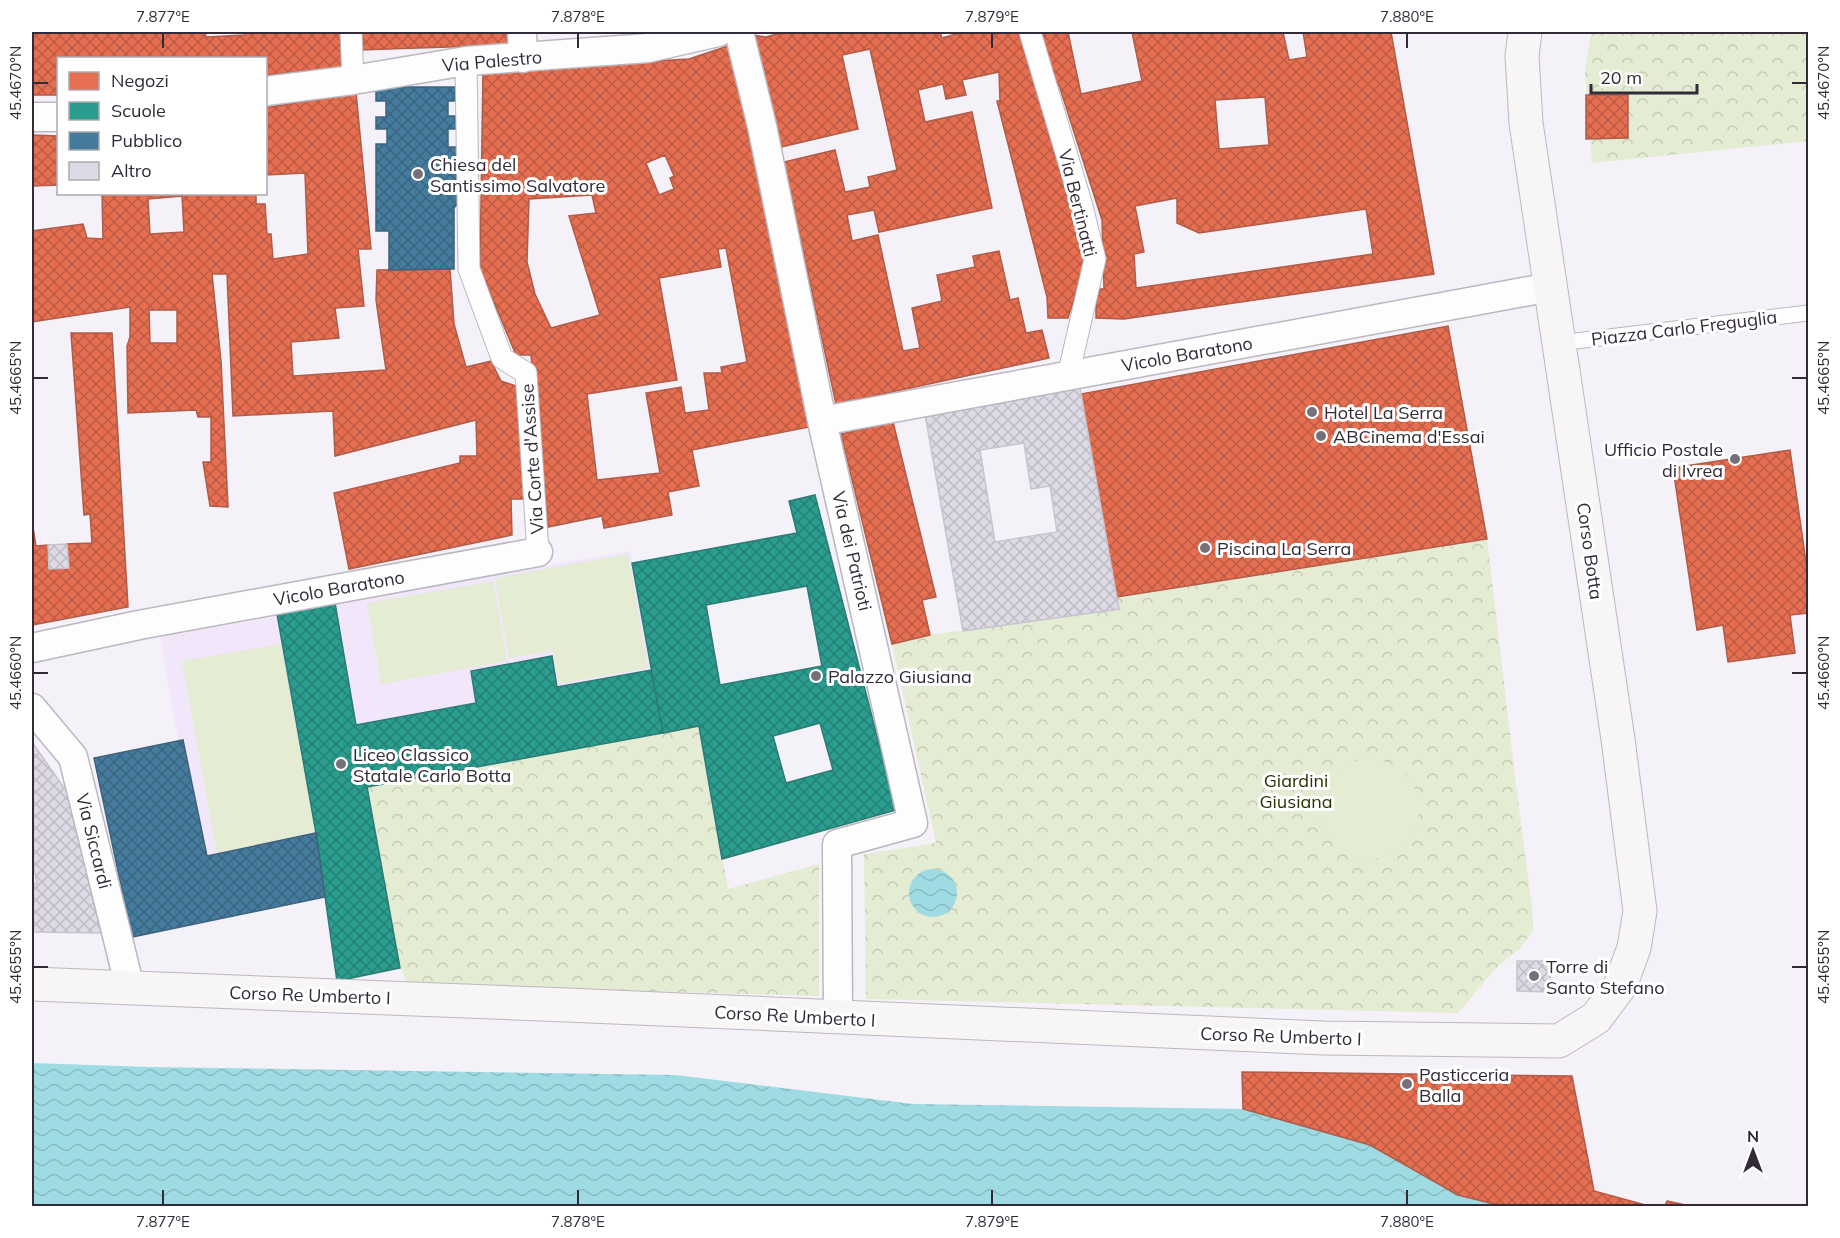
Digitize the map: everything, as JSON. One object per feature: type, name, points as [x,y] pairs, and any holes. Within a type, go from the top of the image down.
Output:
[{"type":"main road","name":"Corso Botta","points":[[1525,32],[1522,56],[1526,123],[1618,739],[1640,911],[1634,948],[1620,986],[1596,1018],[1559,1041]]},
{"type":"main road","name":"Corso Re Umberto I","points":[[32,984],[1324,1038],[1559,1041]]},
{"type":"street","points":[[351,32],[353,80]]},
{"type":"street","name":"Via Palestro","points":[[267,91],[353,80],[466,61],[522,45],[648,48],[718,32]]},
{"type":"street","name":"Via dei Patrioti","points":[[739,32],[767,148],[822,421],[914,824],[837,844],[838,1018]]},
{"type":"street","name":"Via Bertinatti","points":[[1030,32],[1082,206],[1095,259],[1068,376]]},
{"type":"street","name":"Via Corte d'Assise","points":[[466,61],[469,269],[502,358],[526,373],[538,552]]},
{"type":"street","points":[[32,117],[57,117]]},
{"type":"street","name":"Vicolo Baratono","points":[[822,421],[1551,287]]},
{"type":"street","name":"Vicolo Baratono","points":[[32,648],[139,625],[538,552]]},
{"type":"street","name":"Via Siccardi","points":[[32,708],[73,757],[130,988]]},
{"type":"lane","name":"Piazza Carlo Freguglia","points":[[1559,343],[1809,313]]},
{"type":"shaded area","name":"Liceo Classico Statale Carlo Botta","points":[[630,551],[663,733],[397,956],[400,968],[337,981],[316,833],[207,856],[183,740],[178,740],[160,637],[335,603]]},
{"type":"green space","points":[[1591,32],[1808,32],[1808,141],[1592,163],[1585,71]]},
{"type":"green space","name":"Giardini Giusiana","points":[[1487,539],[1532,907],[1533,931],[1521,947],[1496,968],[1458,1013],[866,999],[864,854],[936,843],[892,644],[930,635],[1119,609],[1117,597]]},
{"type":"green space","points":[[628,554],[648,668],[559,684],[553,651],[509,658],[495,578]]},
{"type":"green space","points":[[493,581],[507,661],[381,684],[367,603]]},
{"type":"green space","points":[[281,644],[316,833],[217,853],[182,661]]},
{"type":"green space","points":[[699,726],[728,889],[819,864],[819,996],[409,984],[400,968],[397,956],[367,788]]},
{"type":"green space","points":[[1369,759],[1388,763],[1405,773],[1415,790],[1419,809],[1415,828],[1405,845],[1388,855],[1369,859],[1350,855],[1333,845],[1323,828],[1319,809],[1323,790],[1333,773],[1350,763]]},
{"type":"water","points":[[928,869],[938,869],[953,879],[957,893],[956,902],[947,913],[938,917],[928,917],[913,907],[909,898],[909,888],[919,873]]},
{"type":"water","points":[[32,1063],[675,1075],[913,1104],[1243,1109],[1370,1145],[1458,1195],[1502,1206],[32,1206]]},
{"type":"building: Negozi","points":[[32,32],[205,32],[206,37],[245,35],[245,32],[342,32],[344,67],[267,75],[267,57],[57,57],[57,95],[32,95]]},
{"type":"building: Negozi","points":[[359,32],[507,32],[507,45],[359,50]]},
{"type":"building: Negozi","points":[[784,32],[940,32],[942,38],[963,32],[1021,32],[1087,259],[1068,318],[1048,318],[1047,297],[997,101],[1000,101],[999,72],[962,80],[966,95],[946,99],[943,84],[918,90],[925,122],[972,112],[992,208],[879,232],[874,210],[847,215],[852,241],[878,235],[903,351],[920,348],[912,308],[942,301],[937,275],[975,267],[973,256],[999,251],[1010,300],[1018,298],[1026,333],[1042,330],[1049,358],[836,404],[784,162],[835,150],[845,192],[870,187],[868,177],[897,170],[870,49],[842,55],[858,129],[781,147],[752,35],[766,37]]},
{"type":"building: Negozi","points":[[1036,32],[1068,32],[1081,94],[1142,81],[1132,32],[1283,32],[1289,60],[1307,57],[1303,32],[1391,32],[1434,274],[1124,319],[1096,318],[1096,289],[1104,289],[1102,220],[1059,85],[1049,87]],"holes":[[[1265,97],[1269,145],[1219,149],[1215,100]],[[1177,198],[1177,223],[1199,233],[1366,209],[1373,254],[1136,288],[1134,254],[1144,252],[1135,206]]]},
{"type":"building: Negozi","points":[[728,46],[760,145],[812,417],[806,417],[809,427],[692,450],[699,486],[668,492],[672,515],[604,528],[602,516],[548,527],[531,355],[516,355],[480,269],[483,71],[689,59]],"holes":[[[665,155],[674,176],[670,178],[674,189],[659,195],[646,163]],[[592,195],[596,213],[569,216],[600,315],[551,328],[535,294],[527,262],[529,199]],[[726,248],[747,362],[721,367],[722,373],[704,373],[709,410],[685,413],[681,387],[646,393],[660,473],[597,480],[587,394],[677,380],[659,278],[721,267],[718,249]]]},
{"type":"building: Negozi","points":[[356,92],[371,249],[358,249],[364,306],[335,308],[339,338],[291,342],[293,376],[386,370],[376,300],[377,270],[450,269],[454,324],[466,367],[491,361],[501,381],[519,387],[529,499],[511,499],[512,535],[349,569],[334,493],[460,463],[460,456],[477,456],[476,420],[335,456],[333,411],[233,416],[227,274],[212,274],[221,361],[228,507],[210,506],[203,462],[211,462],[211,417],[198,417],[196,410],[128,413],[127,346],[130,337],[130,307],[32,322],[32,231],[83,224],[87,238],[103,239],[102,195],[256,195],[256,204],[265,204],[267,234],[271,234],[273,259],[308,254],[305,173],[267,175],[267,108]],"holes":[[[182,196],[184,232],[150,234],[148,199]],[[149,310],[177,310],[177,343],[150,343]]]},
{"type":"building: Negozi","points":[[1586,95],[1628,95],[1628,138],[1586,139]]},
{"type":"building: Negozi","points":[[32,135],[57,136],[57,185],[32,186]]},
{"type":"building: Negozi","points":[[1448,326],[1487,539],[1117,597],[1081,394]]},
{"type":"building: Negozi","points":[[71,333],[112,333],[128,607],[32,625],[32,521],[36,546],[48,545],[49,569],[69,568],[67,544],[92,543],[90,514],[84,515]]},
{"type":"building: Negozi","points":[[893,422],[936,597],[922,600],[930,635],[892,644],[841,434]]},
{"type":"building: Negozi","points":[[1790,450],[1808,576],[1808,613],[1790,615],[1795,653],[1728,662],[1723,625],[1697,630],[1673,468]]},
{"type":"building: Negozi","points":[[1242,1072],[1572,1076],[1594,1191],[1649,1206],[1502,1206],[1458,1195],[1370,1145],[1243,1109]]},
{"type":"building: Negozi","points":[[1667,1201],[1690,1206],[1665,1206]]},
{"type":"building: Scuole","name":"Palazzo Giusiana","points":[[815,495],[896,810],[722,859],[699,726],[663,733],[632,563],[797,533],[789,501]],"holes":[[[807,586],[822,666],[720,685],[706,605]],[[820,723],[833,770],[786,783],[773,736]]]},
{"type":"building: Scuole","points":[[335,603],[356,725],[476,703],[471,671],[552,656],[557,687],[651,670],[663,733],[367,787],[400,968],[337,981],[316,833],[277,614]]},
{"type":"building: Pubblico","name":"Chiesa del Santissimo Salvatore","points":[[376,87],[457,87],[457,101],[448,101],[448,116],[457,116],[457,129],[448,129],[448,147],[460,147],[460,201],[454,208],[454,269],[389,270],[389,231],[376,231],[376,144],[387,144],[387,129],[376,129],[376,117],[386,117],[386,101],[376,101]]},
{"type":"building: Pubblico","points":[[183,740],[207,856],[316,833],[325,897],[132,937],[94,758]]},
{"type":"building: Altro","points":[[1080,388],[1119,609],[963,631],[925,414]],"holes":[[[1024,443],[1031,489],[1050,486],[1057,532],[995,542],[980,450]]]},
{"type":"building: Altro","points":[[67,544],[69,568],[49,569],[48,545]]},
{"type":"building: Altro","points":[[32,742],[74,802],[102,933],[32,932],[32,883],[37,884],[32,860]]},
{"type":"building: Altro","name":"Torre di Santo Stefano","points":[[1517,961],[1550,961],[1550,992],[1517,991]]},
{"type":"place","name":"Chiesa del Santissimo Salvatore","points":[[418,174]]},
{"type":"place","name":"Hotel La Serra","points":[[1312,412]]},
{"type":"place","name":"ABCinema d'Essai","points":[[1321,436]]},
{"type":"place","name":"Ufficio Postale di Ivrea","points":[[1735,459]]},
{"type":"place","name":"Piscina La Serra","points":[[1205,548]]},
{"type":"place","name":"Palazzo Giusiana","points":[[816,676]]},
{"type":"place","name":"Liceo Classico Statale Carlo Botta","points":[[341,764]]},
{"type":"place","name":"Torre di Santo Stefano","points":[[1534,976]]},
{"type":"place","name":"Pasticceria Balla","points":[[1407,1084]]}]
